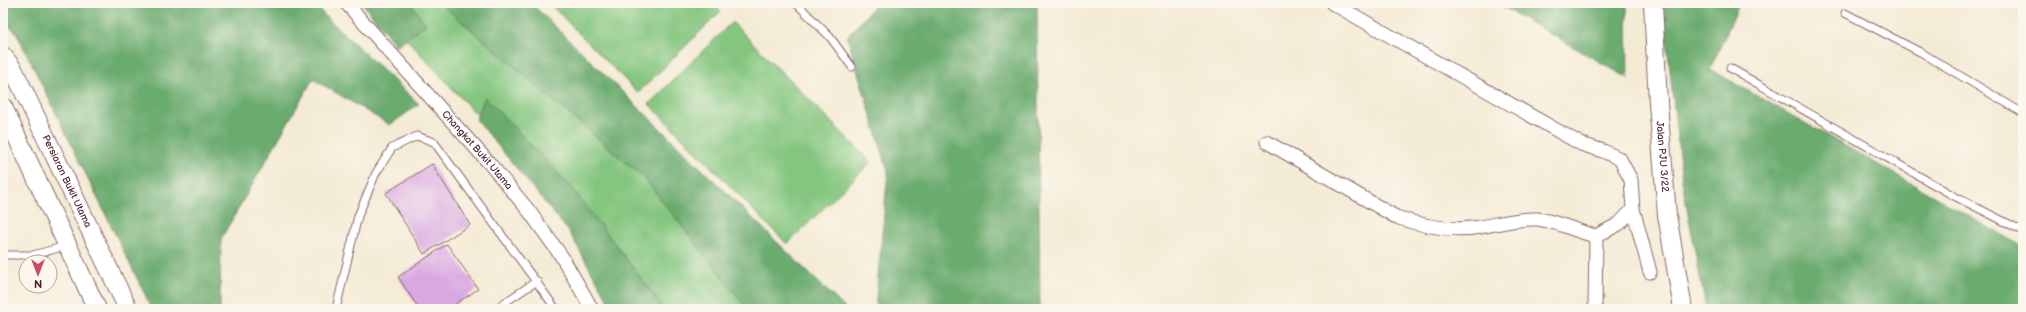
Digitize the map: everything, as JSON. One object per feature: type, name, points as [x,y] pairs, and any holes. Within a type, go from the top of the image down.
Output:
[{"type":"street","name":"Changkat Bukit Utama","points":[[346,3],[530,211],[562,257],[592,309]]},
{"type":"street","points":[[1332,3],[1581,144],[1603,151],[1620,159],[1631,180],[1633,209],[1650,272]]},
{"type":"street","name":"Jalan PJU 3/22","points":[[1652,3],[1667,215],[1682,309]]},
{"type":"street","name":"Persiaran Bukit Utama","points":[[3,56],[13,69],[128,309]]},
{"type":"street","points":[[3,107],[97,309]]},
{"type":"street","points":[[1267,142],[1396,217],[1416,224],[1450,229],[1479,227],[1510,220],[1537,219],[1558,223],[1578,232],[1596,236],[1618,224],[1633,209]]},
{"type":"street","points":[[1595,309],[1596,236]]},
{"type":"lane","points":[[796,3],[830,36],[852,67]]},
{"type":"lane","points":[[1845,13],[1922,53],[2023,112]]},
{"type":"lane","points":[[1730,68],[1954,196],[2023,231]]},
{"type":"lane","points":[[336,309],[358,216],[376,173],[392,148],[417,136],[434,142],[556,309]]},
{"type":"lane","points":[[3,255],[33,255],[67,246]]},
{"type":"lane","points":[[495,309],[537,281]]},
{"type":"green space","points":[[3,3],[315,3],[324,15],[419,104],[390,125],[313,79],[221,239],[220,309],[152,309],[16,32],[3,22]]},
{"type":"green space","points":[[362,3],[410,3],[426,24],[396,46]]},
{"type":"green space","points":[[373,3],[517,3],[805,309],[622,309],[553,197]]},
{"type":"green space","points":[[440,3],[531,3],[846,309],[747,309],[645,179]]},
{"type":"green space","points":[[549,3],[713,3],[721,11],[638,93]]},
{"type":"green space","points":[[877,3],[1037,3],[1040,309],[875,309],[888,171],[847,37]]},
{"type":"green space","points":[[1496,3],[1627,3],[1628,78]]},
{"type":"green space","points":[[1664,3],[1740,3],[1710,69],[2023,247],[2023,309],[1706,309],[1682,181],[1664,16]]},
{"type":"green space","points":[[732,22],[871,162],[787,244],[649,104]]},
{"type":"green space","points":[[485,97],[573,189],[665,309],[613,309],[569,232],[476,119]]},
{"type":"building","points":[[432,164],[470,225],[424,254],[386,193]]},
{"type":"building","points":[[447,244],[478,289],[448,309],[419,309],[398,277]]}]
